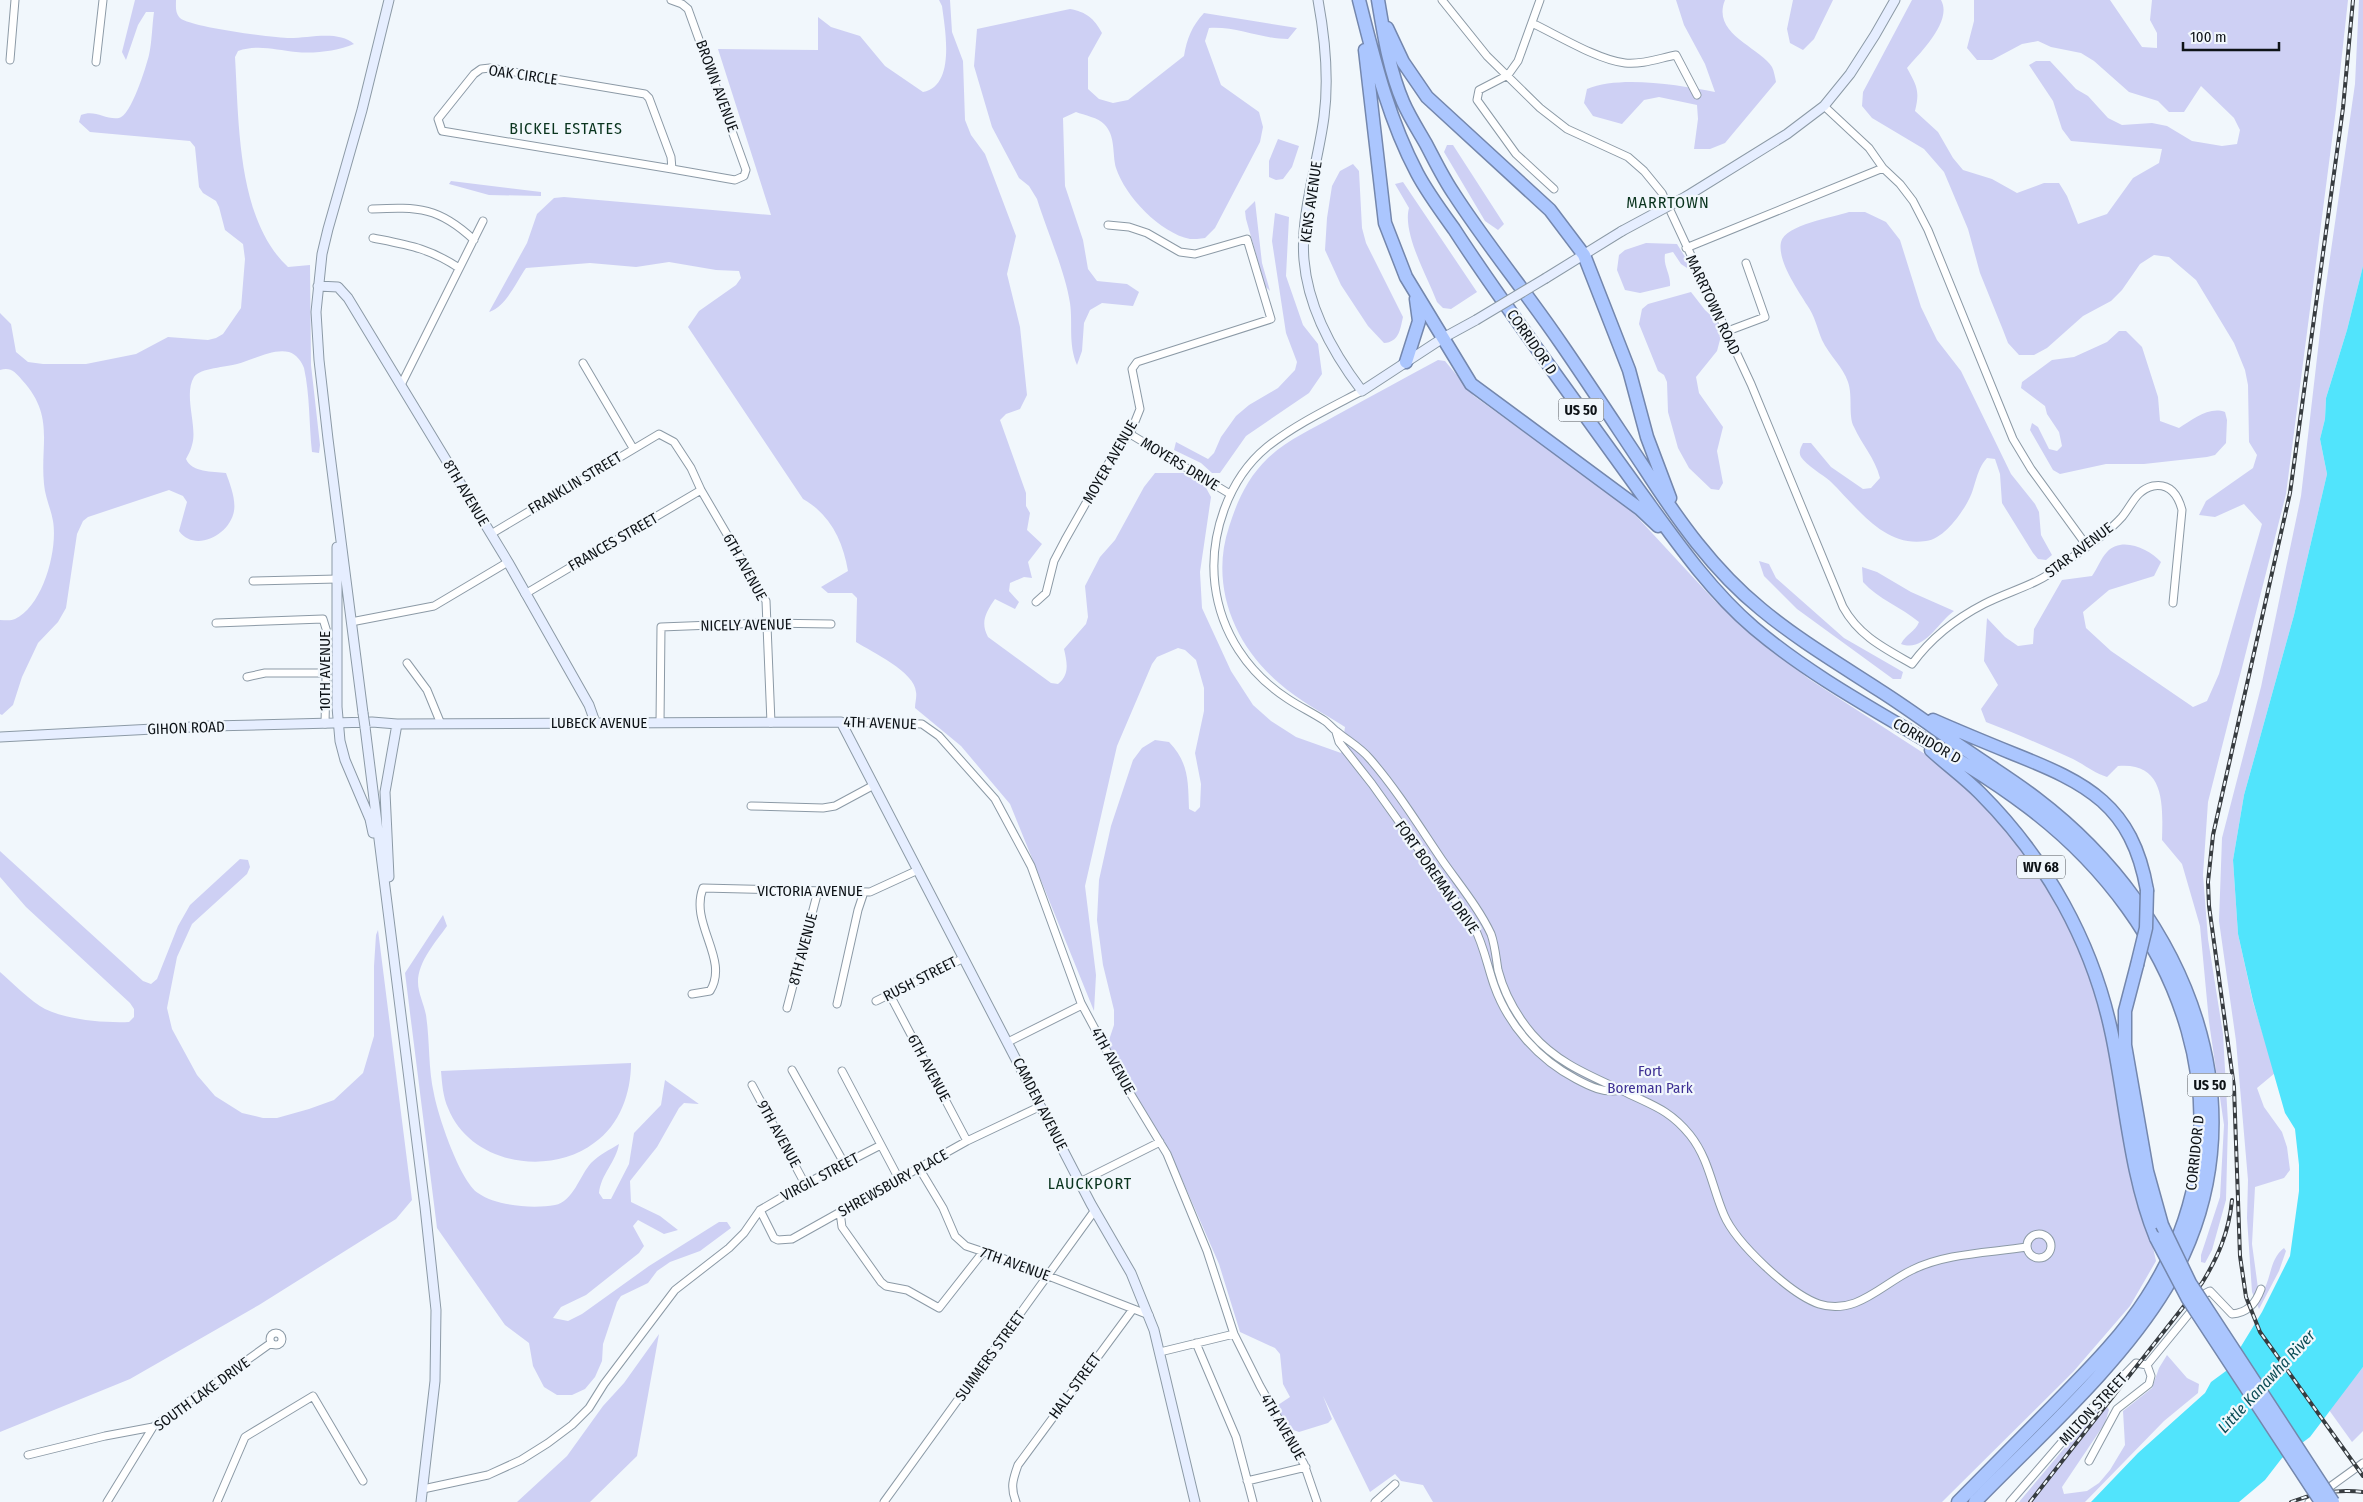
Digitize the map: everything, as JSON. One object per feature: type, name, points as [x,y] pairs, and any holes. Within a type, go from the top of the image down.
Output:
[{"type":"highway","points":[[1359,0],[1385,223],[1406,277],[1414,291],[1471,384],[1640,509],[1686,553]]},
{"type":"highway","name":"CORRIDOR D","points":[[1359,0],[1384,98],[1418,175],[1478,266],[1686,553],[1718,594],[1752,626],[1803,666],[1915,735],[1959,759],[2030,808],[2084,856],[2126,906],[2159,958],[2179,1000],[2195,1060],[2200,1129],[2193,1184],[2176,1242],[2155,1283],[2130,1320],[2096,1361],[1958,1502]]},
{"type":"highway","name":"CORRIDOR D","points":[[1378,0],[1387,55],[1404,104],[1452,191],[1558,339],[1679,520],[1720,570],[1760,609],[2039,800],[2089,844],[2156,928],[2184,982],[2204,1044],[2211,1088],[2211,1145],[2202,1200],[2192,1232],[2169,1283],[2132,1338],[1975,1502]]},
{"type":"highway","points":[[1380,14],[1403,62],[1427,97],[1550,210],[1584,255],[1629,370],[1647,437],[1679,520]]},
{"type":"highway","points":[[1406,362],[1419,321],[1414,291]]},
{"type":"highway","points":[[1910,710],[1968,736],[2052,769],[2088,789],[2117,817],[2130,836],[2140,858],[2147,890],[2146,928],[2125,1011],[2125,1045],[2154,1202],[2162,1226],[2186,1276],[2208,1313],[2333,1502]]},
{"type":"highway","name":"WV 68","points":[[1915,735],[1979,792],[2012,827],[2048,878],[2074,924],[2092,964],[2108,1017],[2138,1179],[2147,1214],[2156,1238],[2188,1299],[2322,1502]]},
{"type":"street","points":[[10,60],[15,0]]},
{"type":"street","points":[[96,62],[103,0]]},
{"type":"street","points":[[389,0],[362,110],[328,228],[318,286],[316,319],[318,360],[351,622],[363,713],[368,724],[386,894],[425,1207],[437,1333],[435,1381],[421,1502]]},
{"type":"street","name":"BROWN AVENUE","points":[[671,0],[682,4],[688,10],[744,160],[746,170],[744,176],[740,179]]},
{"type":"street","name":"KENS AVENUE","points":[[1318,0],[1325,61],[1326,91],[1324,116],[1306,220],[1304,259],[1308,287],[1315,311],[1336,352],[1362,391]]},
{"type":"street","name":"MARRTOWN ROAD","points":[[1442,0],[1487,56],[1508,74],[1540,108],[1567,129],[1628,157],[1644,171],[1662,193],[1725,332],[1751,384],[1843,607],[1852,623],[1862,634],[1912,664]]},
{"type":"street","points":[[1540,0],[1518,61],[1508,74],[1479,90],[1477,100],[1516,154],[1554,189]]},
{"type":"street","points":[[1362,391],[1443,338],[1622,231],[1687,196],[1787,134],[1824,106],[1860,59],[1895,0]]},
{"type":"street","points":[[1532,23],[1606,58],[1626,63],[1646,62],[1676,55],[1697,95]]},
{"type":"street","name":"OAK CIRCLE","points":[[672,169],[671,158],[649,98],[644,94],[490,68],[480,69],[438,119],[442,131],[447,133],[735,180],[740,179]]},
{"type":"street","points":[[1824,106],[1869,148],[1883,168],[1900,184],[1913,201],[1928,230],[2014,438],[2031,469],[2087,546]]},
{"type":"street","points":[[1686,248],[1883,168]]},
{"type":"street","points":[[372,209],[413,207],[438,214],[456,222],[474,240]]},
{"type":"street","points":[[402,385],[483,221]]},
{"type":"street","name":"MOYER AVENUE","points":[[1036,602],[1046,594],[1054,561],[1061,547],[1116,450],[1130,434],[1140,409],[1132,369],[1137,362],[1270,319],[1247,239],[1195,254],[1180,252],[1147,233],[1129,227],[1108,225]]},
{"type":"street","points":[[373,238],[415,246],[438,254],[459,268]]},
{"type":"street","points":[[1725,332],[1765,317],[1746,262]]},
{"type":"street","name":"8TH AVENUE","points":[[318,286],[338,287],[348,298],[508,562],[589,705],[595,722]]},
{"type":"street","points":[[583,363],[633,448]]},
{"type":"street","name":"FORT BOREMAN DRIVE","points":[[1362,391],[1320,413],[1265,448],[1248,466],[1230,494],[1216,541],[1213,566],[1220,609],[1233,643],[1245,661],[1264,681],[1286,698],[1326,722],[1336,732],[1352,740],[1370,758],[1455,879],[1491,935],[1505,992],[1523,1023],[1544,1047],[1580,1072],[1616,1086],[1620,1090]]},
{"type":"street","name":"FRANKLIN STREET","points":[[491,534],[659,434]]},
{"type":"street","name":"6TH AVENUE","points":[[659,434],[674,442],[691,468],[701,490],[766,601],[770,722]]},
{"type":"street","name":"MOYERS DRIVE","points":[[1130,434],[1230,494]]},
{"type":"street","name":"STAR AVENUE","points":[[1912,664],[1927,644],[1942,630],[1985,603],[2026,588],[2053,572],[2122,516],[2137,494],[2151,486],[2170,488],[2179,500],[2182,510],[2172,603]]},
{"type":"street","name":"FRANCES STREET","points":[[525,594],[701,490]]},
{"type":"street","points":[[338,520],[338,724],[340,741],[345,760],[370,819],[386,894]]},
{"type":"street","points":[[351,622],[434,606],[508,562]]},
{"type":"street","points":[[253,581],[337,579]]},
{"type":"street","name":"10TH AVENUE","points":[[216,623],[324,619],[327,632],[325,724]]},
{"type":"street","name":"NICELY AVENUE","points":[[660,723],[661,627],[767,623],[831,624]]},
{"type":"street","points":[[407,663],[427,690],[441,724]]},
{"type":"street","points":[[247,677],[265,672],[327,673]]},
{"type":"street","name":"LUBECK AVENUE","points":[[368,724],[827,722]]},
{"type":"street","name":"4TH AVENUE","points":[[827,722],[922,724],[939,736],[995,799],[1031,866],[1082,1005],[1124,1083],[1167,1154],[1207,1251],[1234,1334],[1260,1386],[1306,1467],[1317,1502]]},
{"type":"street","name":"CAMDEN AVENUE","points":[[841,722],[1080,1182],[1132,1273],[1149,1315],[1160,1352],[1195,1502]]},
{"type":"street","name":"GIHON ROAD","points":[[0,737],[212,726],[368,724]]},
{"type":"street","points":[[386,894],[389,877],[385,792],[397,724]]},
{"type":"street","name":"FORT BOREMAN DRIVE","points":[[1336,732],[1339,742],[1372,784],[1474,927],[1482,942],[1499,998],[1516,1028],[1550,1063],[1577,1079],[1604,1090],[1620,1090],[1648,1101],[1672,1116],[1690,1134],[1706,1161],[1723,1214],[1734,1233],[1745,1246],[1779,1277],[1818,1304],[1840,1305],[1862,1301],[1873,1296],[1900,1276],[1926,1264],[1963,1256],[2026,1248]]},
{"type":"street","points":[[751,806],[823,808],[835,806],[874,785]]},
{"type":"street","name":"VICTORIA AVENUE","points":[[692,994],[710,991],[716,982],[716,962],[700,915],[703,888],[870,892],[918,870]]},
{"type":"street","points":[[1445,887],[1455,879]]},
{"type":"street","name":"8TH AVENUE","points":[[787,1008],[818,891]]},
{"type":"street","points":[[837,1004],[858,910],[864,892]]},
{"type":"street","name":"RUSH STREET","points":[[876,1001],[964,958]]},
{"type":"street","name":"6TH AVENUE","points":[[890,995],[967,1142]]},
{"type":"street","points":[[1008,1042],[1082,1005]]},
{"type":"street","points":[[792,1070],[844,1163]]},
{"type":"street","points":[[842,1071],[899,1179]]},
{"type":"street","points":[[1577,1079],[1580,1072]]},
{"type":"street","name":"9TH AVENUE","points":[[752,1085],[805,1184]]},
{"type":"street","name":"SHREWSBURY PLACE","points":[[760,1210],[760,1214],[774,1238],[782,1241],[792,1239],[967,1142],[1041,1106]]},
{"type":"street","points":[[1080,1182],[1160,1142]]},
{"type":"street","name":"VIRGIL STREET","points":[[760,1210],[844,1163],[881,1145]]},
{"type":"street","name":"7TH AVENUE","points":[[919,1168],[943,1208],[956,1236],[966,1246],[1149,1315]]},
{"type":"street","points":[[423,1489],[488,1476],[521,1460],[572,1425],[589,1408],[609,1377],[675,1290],[744,1233],[760,1210]]},
{"type":"street","name":"SUMMERS STREET","points":[[884,1502],[1095,1210]]},
{"type":"street","points":[[840,1212],[842,1228],[881,1282],[886,1286],[907,1290],[939,1308],[983,1252]]},
{"type":"street","points":[[2089,1461],[2117,1409],[2149,1384],[2151,1376],[2147,1365],[2206,1292],[2210,1291],[2232,1314],[2245,1311],[2252,1306],[2258,1299],[2261,1289]]},
{"type":"street","name":"HALL STREET","points":[[1016,1502],[1012,1492],[1012,1482],[1018,1465],[1132,1309]]},
{"type":"street","points":[[1160,1352],[1234,1334]]},
{"type":"street","name":"SOUTH LAKE DRIVE","points":[[107,1502],[153,1428],[272,1343]]},
{"type":"street","points":[[1196,1343],[1236,1437],[1253,1502]]},
{"type":"street","name":"MILTON STREET","points":[[2010,1502],[2087,1413],[2136,1363],[2147,1365]]},
{"type":"street","points":[[217,1502],[245,1437],[313,1396],[363,1481]]},
{"type":"street","points":[[28,1455],[105,1436],[153,1428]]},
{"type":"street","points":[[2309,1502],[2362,1466]]},
{"type":"street","points":[[1248,1480],[1306,1467]]},
{"type":"street","points":[[1375,1502],[1395,1484]]},
{"type":"green space","points":[[135,0],[176,0],[178,16],[199,25],[281,38],[332,36],[340,37],[354,44],[333,50],[310,53],[253,48],[238,51],[235,57],[240,140],[244,169],[250,197],[259,224],[271,247],[288,267],[310,265],[311,365],[320,445],[319,453],[312,452],[306,378],[303,366],[294,354],[283,351],[276,352],[197,374],[191,384],[190,402],[193,438],[191,449],[186,459],[189,464],[198,469],[226,473],[234,502],[231,520],[219,534],[202,541],[194,541],[179,531],[187,502],[183,496],[169,490],[88,517],[83,521],[77,534],[66,608],[58,622],[38,643],[22,677],[13,705],[2,715],[0,714],[0,620],[15,619],[25,612],[41,590],[51,561],[54,533],[44,484],[44,430],[42,418],[39,406],[32,393],[19,377],[10,370],[0,370],[0,313],[11,324],[16,352],[28,362],[86,364],[136,354],[168,337],[208,340],[216,338],[223,334],[241,308],[245,259],[243,244],[225,230],[216,201],[203,193],[199,187],[195,147],[190,141],[90,132],[79,122],[81,115],[86,113],[119,118],[124,115],[133,100],[149,55],[154,12],[146,12],[138,25],[126,60],[122,52]]},
{"type":"green space","name":"Fort Boreman Park","points":[[939,0],[950,0],[952,32],[963,61],[965,120],[971,135],[985,154],[1016,236],[1007,274],[1020,327],[1027,395],[1020,409],[1006,414],[1000,420],[1026,493],[1026,506],[1030,513],[1027,530],[1042,544],[1028,562],[1032,578],[1024,577],[1010,583],[1009,591],[1019,602],[1015,609],[995,599],[989,608],[984,622],[988,637],[1051,683],[1058,684],[1066,672],[1067,663],[1064,649],[1086,624],[1088,617],[1085,586],[1100,557],[1115,540],[1144,487],[1155,473],[1192,473],[1204,484],[1211,497],[1200,572],[1202,608],[1231,671],[1253,705],[1271,721],[1296,737],[1341,753],[1345,727],[1302,701],[1279,683],[1249,650],[1238,632],[1224,591],[1222,570],[1224,548],[1229,527],[1249,481],[1261,465],[1275,452],[1300,435],[1438,360],[1445,361],[1474,396],[1627,506],[1715,601],[1758,640],[1809,679],[1945,767],[2002,822],[2045,878],[2079,948],[2102,1013],[2156,1261],[2130,1306],[2073,1372],[1942,1502],[1433,1502],[1423,1485],[1401,1481],[1395,1474],[1370,1492],[1323,1396],[1332,1419],[1328,1423],[1299,1432],[1285,1427],[1278,1413],[1278,1405],[1290,1397],[1283,1384],[1280,1354],[1275,1348],[1240,1332],[1219,1264],[1174,1161],[1107,1046],[1114,1025],[1114,1010],[1103,965],[1097,920],[1099,880],[1111,826],[1133,760],[1142,748],[1155,740],[1169,742],[1176,750],[1186,773],[1189,809],[1195,812],[1200,807],[1201,784],[1195,753],[1204,711],[1204,688],[1196,660],[1185,650],[1178,648],[1157,657],[1152,664],[1117,746],[1085,886],[1096,975],[1094,1011],[1010,804],[961,746],[915,708],[916,692],[914,685],[908,677],[892,663],[856,642],[857,598],[852,593],[828,593],[821,587],[848,571],[843,549],[834,529],[821,512],[803,499],[688,327],[699,311],[736,285],[741,278],[739,271],[716,270],[669,262],[636,267],[590,263],[526,268],[506,300],[489,312],[527,243],[537,214],[554,198],[564,197],[771,215],[718,49],[818,50],[818,17],[831,27],[860,36],[885,66],[923,92],[933,88],[940,79],[944,68],[946,55],[945,28],[942,6]]},
{"type":"green space","points":[[1676,0],[1725,0],[1723,12],[1725,22],[1739,39],[1772,67],[1776,82],[1725,143],[1710,149],[1694,149],[1698,119],[1697,105],[1659,97],[1644,100],[1622,124],[1593,116],[1584,103],[1587,89],[1616,83],[1667,84],[1715,92],[1705,64],[1684,25]]},
{"type":"green space","points":[[1793,0],[1833,0],[1814,39],[1803,50],[1790,43],[1787,29]]},
{"type":"green space","points":[[1912,0],[1941,0],[1944,8],[1939,27],[1927,45],[1907,68],[1917,89],[1915,111],[1938,132],[1953,158],[1963,170],[1992,179],[2017,193],[2044,183],[2059,183],[2067,196],[2078,224],[2107,214],[2133,178],[2159,163],[2162,149],[2071,141],[2062,129],[2053,101],[2029,65],[2036,61],[2050,61],[2076,89],[2088,96],[2108,118],[2122,125],[2152,123],[2167,126],[2192,141],[2222,146],[2237,144],[2240,130],[2234,118],[2201,86],[2184,112],[2169,112],[2158,101],[2129,92],[2094,61],[2081,53],[2051,47],[2038,41],[2022,44],[1992,60],[1977,60],[1967,48],[1974,21],[1974,0],[2110,0],[2142,47],[2157,48],[2157,33],[2150,20],[2152,0],[2348,0],[2336,109],[2286,494],[2208,802],[2203,875],[2208,939],[2223,1034],[2228,1123],[2226,1200],[2212,1250],[2205,1263],[2201,1262],[2201,1255],[2220,1197],[2224,1125],[2209,1022],[2200,926],[2182,864],[2162,840],[2161,800],[2158,788],[2153,778],[2145,771],[2133,767],[2118,766],[2107,777],[2102,775],[2073,759],[1986,722],[1981,709],[1998,685],[1984,661],[1987,618],[2005,637],[2018,646],[2033,644],[2034,629],[2062,580],[2092,576],[2107,552],[2113,547],[2120,545],[2135,546],[2143,549],[2161,562],[2154,576],[2109,590],[2083,612],[2086,628],[2111,651],[2193,707],[2207,701],[2219,674],[2262,524],[2244,504],[2215,517],[2199,515],[2206,501],[2253,468],[2257,455],[2249,442],[2248,385],[2245,370],[2234,343],[2196,280],[2169,257],[2154,255],[2140,264],[2122,290],[2111,301],[2083,316],[2047,348],[2034,355],[2019,355],[2008,343],[1980,273],[1968,229],[1944,172],[1924,149],[1872,118],[1862,106],[1863,92]]},
{"type":"green space","points":[[2359,0],[2363,0],[2363,266],[2347,330],[2326,398],[2325,419],[2320,439],[2327,474],[2294,615],[2244,795],[2233,860],[2238,934],[2253,1002],[2275,1073],[2257,1088],[2264,1107],[2282,1132],[2287,1147],[2290,1170],[2284,1178],[2255,1187],[2252,1244],[2258,1288],[2264,1290],[2276,1257],[2284,1248],[2286,1251],[2279,1271],[2259,1309],[2252,1292],[2247,1218],[2248,1180],[2236,1041],[2219,921],[2222,838],[2261,687],[2301,496],[2323,306],[2355,84]]},
{"type":"green space","points":[[1070,9],[1089,16],[1102,33],[1088,58],[1088,89],[1099,99],[1113,103],[1128,100],[1184,56],[1191,33],[1204,13],[1297,28],[1288,39],[1229,29],[1209,28],[1205,41],[1221,85],[1259,112],[1263,127],[1260,142],[1215,228],[1205,238],[1190,239],[1167,229],[1145,212],[1135,201],[1116,168],[1110,134],[1102,122],[1076,112],[1063,118],[1065,186],[1083,240],[1088,269],[1097,281],[1127,284],[1139,292],[1133,306],[1102,303],[1090,310],[1084,323],[1082,351],[1077,365],[1072,342],[1068,291],[1055,251],[1037,199],[1029,186],[1019,178],[992,127],[974,66],[977,29]]},
{"type":"green space","points":[[1278,139],[1299,146],[1292,167],[1283,179],[1276,180],[1269,177],[1269,161]]},
{"type":"green space","points":[[1447,145],[1453,145],[1504,224],[1498,230],[1485,221],[1444,152]]},
{"type":"green space","points":[[1353,164],[1359,171],[1362,228],[1366,243],[1403,317],[1396,338],[1384,343],[1368,326],[1341,285],[1325,250],[1332,186],[1340,171]]},
{"type":"green space","points":[[451,181],[541,192],[541,196],[489,195],[449,184]]},
{"type":"green space","points":[[1403,182],[1477,292],[1451,309],[1443,308],[1437,302],[1412,242],[1409,230],[1409,208],[1395,184]]},
{"type":"green space","points":[[1255,201],[1262,263],[1270,291],[1265,286],[1246,219],[1245,211]]},
{"type":"green space","points":[[1849,212],[1865,212],[1886,222],[1900,240],[1921,307],[1937,340],[1961,371],[2011,474],[2035,504],[2039,512],[2041,535],[2052,555],[2046,560],[2038,559],[2033,553],[2002,503],[2000,474],[1995,459],[1987,458],[1983,463],[1970,498],[1960,515],[1944,532],[1926,541],[1911,541],[1897,538],[1884,532],[1872,523],[1830,481],[1801,457],[1800,451],[1803,443],[1811,443],[1831,467],[1863,489],[1871,488],[1880,478],[1875,464],[1852,422],[1850,393],[1846,377],[1822,340],[1812,313],[1785,266],[1781,250],[1781,242],[1784,236],[1791,231],[1811,222]]},
{"type":"green space","points":[[1275,213],[1289,217],[1286,276],[1303,325],[1318,344],[1322,374],[1309,393],[1246,436],[1220,473],[1212,473],[1201,463],[1174,450],[1176,442],[1208,459],[1214,453],[1221,437],[1236,416],[1249,405],[1278,388],[1295,370],[1297,362],[1286,333],[1272,241]]},
{"type":"green space","points":[[1646,243],[1677,244],[1687,260],[1687,268],[1681,264],[1673,252],[1665,254],[1670,286],[1640,293],[1625,290],[1617,270],[1619,255],[1625,250]]},
{"type":"green space","points":[[1691,292],[1705,310],[1717,321],[1721,336],[1717,351],[1696,377],[1699,393],[1723,427],[1717,451],[1723,483],[1719,490],[1711,489],[1689,468],[1678,448],[1668,412],[1667,382],[1664,375],[1658,371],[1639,324],[1642,309],[1648,304]]},
{"type":"green space","points":[[2119,331],[2126,331],[2142,347],[2158,397],[2160,421],[2179,428],[2207,412],[2225,412],[2227,420],[2226,443],[2215,455],[2144,464],[2106,464],[2060,474],[2053,470],[2030,430],[2032,423],[2038,427],[2049,449],[2057,451],[2062,446],[2059,432],[2047,414],[2045,406],[2021,388],[2022,382],[2052,360],[2074,357],[2107,342]]},
{"type":"green space","points":[[1759,561],[1769,564],[1776,578],[1844,638],[1903,672],[1901,679],[1893,679],[1797,609],[1764,576]]},
{"type":"green space","points":[[1862,567],[1877,572],[1911,592],[1954,611],[1924,640],[1909,646],[1901,644],[1919,622],[1869,588],[1863,582]]},
{"type":"green space","points":[[0,851],[143,981],[151,984],[157,979],[178,926],[190,905],[240,859],[248,860],[250,867],[247,874],[192,924],[177,957],[167,1008],[172,1029],[197,1075],[215,1096],[242,1113],[263,1118],[277,1118],[334,1100],[363,1073],[374,1036],[374,966],[378,930],[412,1200],[396,1219],[259,1305],[130,1379],[0,1432],[0,972],[40,1006],[64,1016],[98,1021],[129,1022],[134,1017],[134,1009],[130,1003],[26,907],[0,877]]},
{"type":"green space","points":[[443,915],[447,926],[424,959],[419,974],[418,986],[426,1015],[432,1084],[436,1104],[457,1162],[464,1176],[478,1193],[504,1204],[546,1206],[561,1203],[571,1194],[591,1163],[619,1144],[615,1157],[600,1186],[599,1193],[603,1199],[611,1199],[629,1164],[634,1133],[661,1105],[665,1080],[699,1104],[684,1103],[679,1108],[657,1147],[630,1181],[631,1202],[660,1216],[678,1230],[664,1234],[638,1220],[633,1226],[644,1246],[639,1253],[586,1295],[561,1307],[553,1318],[568,1321],[582,1314],[649,1266],[719,1222],[727,1222],[731,1228],[700,1251],[670,1262],[657,1271],[648,1283],[621,1296],[617,1302],[603,1344],[602,1361],[595,1377],[585,1389],[572,1395],[557,1395],[544,1387],[533,1366],[529,1343],[505,1325],[437,1228],[405,973]]},
{"type":"green space","points":[[631,1063],[629,1086],[622,1108],[611,1127],[603,1136],[576,1154],[555,1160],[534,1162],[512,1159],[492,1153],[474,1142],[459,1127],[448,1108],[444,1095],[441,1071]]},
{"type":"green space","points":[[659,1334],[637,1456],[590,1502],[517,1502],[567,1456],[603,1406],[624,1383]]},
{"type":"green space","points":[[2167,1355],[2187,1378],[2199,1384],[2198,1393],[2164,1421],[2085,1502],[2019,1502],[2104,1401],[2109,1410],[2105,1423],[2062,1487],[2064,1494],[2087,1491],[2099,1483],[2110,1470],[2125,1445],[2123,1411],[2152,1388],[2159,1368]]},
{"type":"green space","points":[[2363,1367],[2363,1431],[2352,1442],[2329,1410]]},
{"type":"water","name":"Little Kanawha River","points":[[2363,266],[2363,1367],[2310,1437],[2282,1458],[2265,1480],[2239,1502],[2091,1502],[2138,1453],[2205,1393],[2211,1382],[2226,1371],[2262,1312],[2290,1256],[2299,1191],[2299,1165],[2295,1129],[2285,1113],[2253,1001],[2238,934],[2233,860],[2244,795],[2294,615],[2327,474],[2320,439],[2325,419],[2326,398],[2347,330]]},
{"type":"railway","points":[[2353,0],[2343,108],[2290,493],[2213,835],[2208,882],[2209,906],[2234,1087],[2240,1256],[2246,1297],[2260,1332],[2363,1476]]},
{"type":"railway","points":[[2030,1502],[2202,1283],[2222,1244],[2231,1212],[2232,1200]]},
{"type":"railway","points":[[2291,1502],[2327,1493],[2363,1492]]},
{"type":"district","name":"BICKEL ESTATES","points":[[566,128]]},
{"type":"district","name":"MARRTOWN","points":[[1668,202]]},
{"type":"district","name":"LAUCKPORT","points":[[1090,1183]]}]
